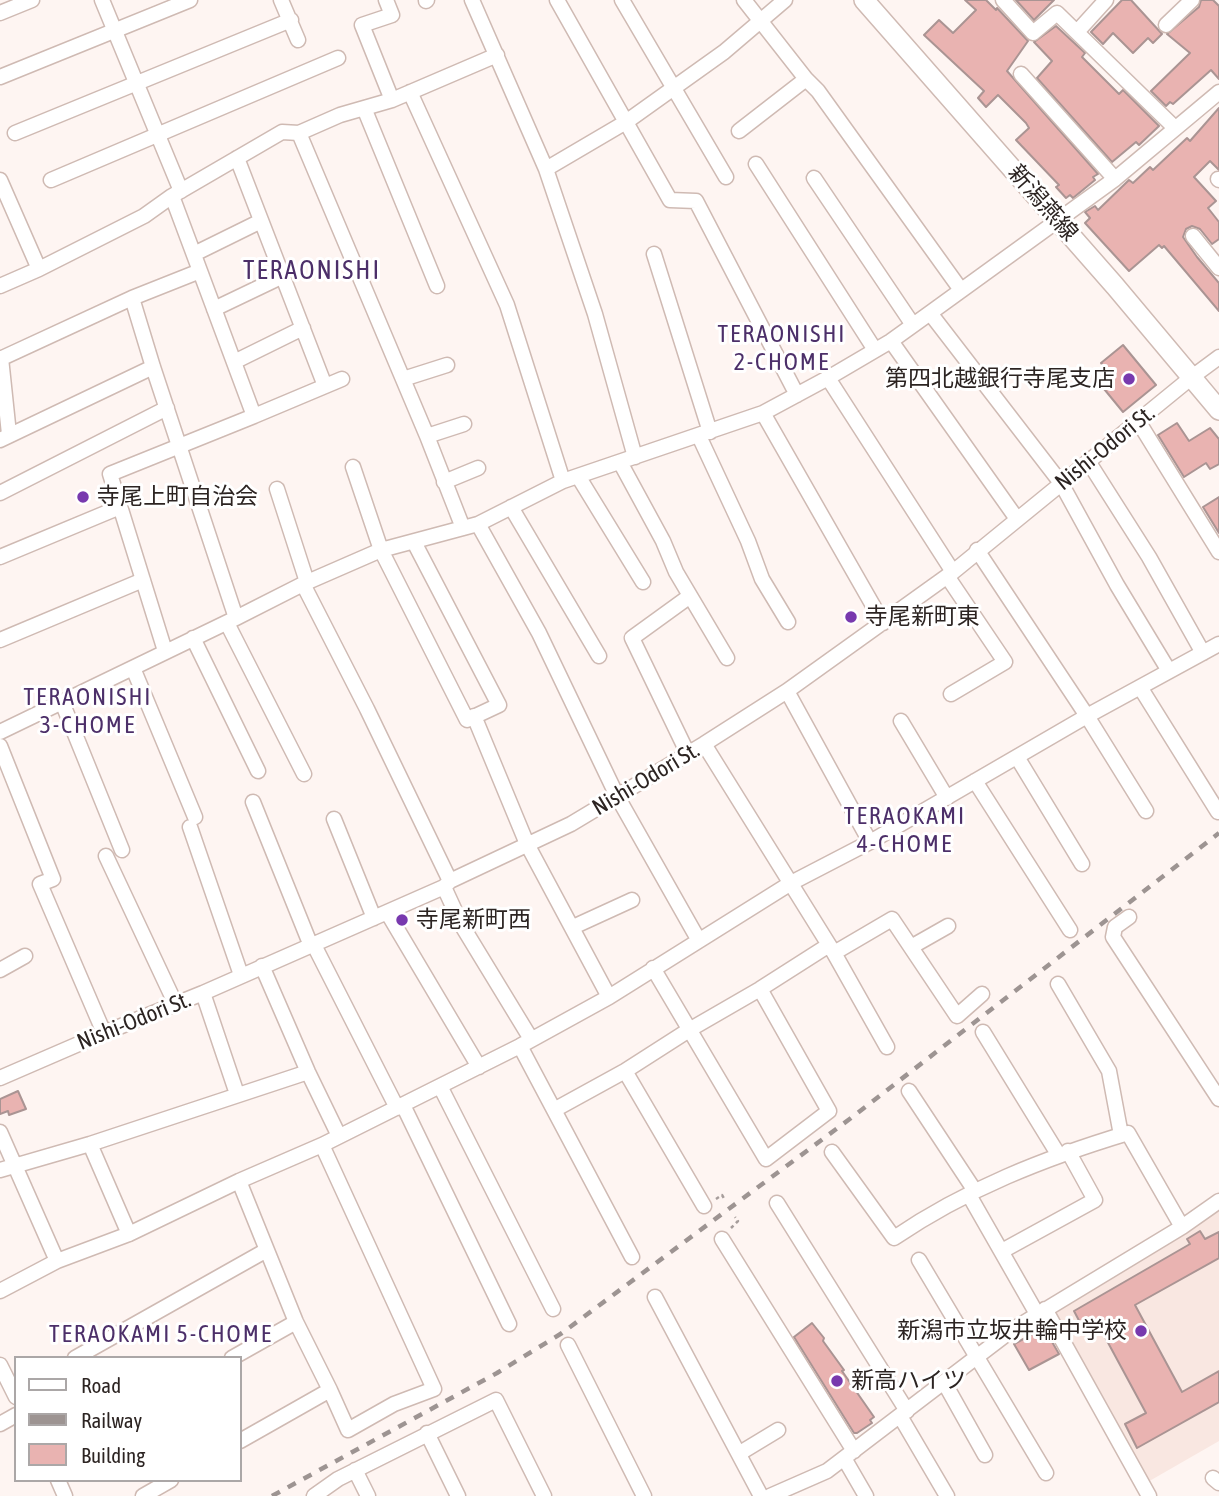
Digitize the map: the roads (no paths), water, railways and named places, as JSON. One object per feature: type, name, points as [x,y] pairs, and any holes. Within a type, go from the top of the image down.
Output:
[{"type":"main road","name":"新潟燕線","points":[[864,0],[1058,220],[1219,410]]},
{"type":"street","points":[[0,13],[32,0]]},
{"type":"street","points":[[102,0],[157,134],[194,254],[254,416]]},
{"type":"street","points":[[0,77],[190,0]]},
{"type":"street","points":[[281,0],[298,40]]},
{"type":"street","points":[[386,0],[392,15],[362,25],[392,100]]},
{"type":"street","points":[[472,0],[546,169],[595,313],[635,457]]},
{"type":"street","points":[[556,0],[670,200],[696,201],[797,395]]},
{"type":"street","points":[[622,0],[726,177]]},
{"type":"street","points":[[744,0],[818,91],[961,290]]},
{"type":"street","points":[[546,169],[626,122],[673,89],[724,52],[785,0]]},
{"type":"street","points":[[1003,0],[1033,33],[1057,13],[1175,128]]},
{"type":"street","points":[[1077,32],[1107,0]]},
{"type":"street","points":[[1166,25],[1192,0]]},
{"type":"street","points":[[15,133],[291,20]]},
{"type":"street","points":[[0,286],[39,270],[144,216],[176,194],[282,132],[299,133],[340,115],[392,100],[497,55]]},
{"type":"street","points":[[51,180],[338,58]]},
{"type":"street","points":[[1021,74],[1115,179]]},
{"type":"street","points":[[739,131],[806,79]]},
{"type":"street","points":[[410,92],[507,305],[563,481]]},
{"type":"street","points":[[0,732],[232,621],[305,583],[381,550],[478,524],[563,481],[763,413],[891,341],[1115,179],[1219,92]]},
{"type":"street","points":[[364,108],[437,286]]},
{"type":"street","points":[[299,133],[428,436],[463,528]]},
{"type":"street","points":[[237,158],[325,386]]},
{"type":"street","points":[[756,164],[875,350]]},
{"type":"street","points":[[814,178],[913,325]]},
{"type":"street","points":[[0,180],[39,270]]},
{"type":"street","points":[[194,254],[261,221]]},
{"type":"street","points":[[1193,236],[1219,268]]},
{"type":"street","points":[[654,254],[704,434],[762,579],[788,622]]},
{"type":"street","points":[[153,367],[5,437],[0,358],[132,298],[200,271]]},
{"type":"street","points":[[214,309],[282,276]]},
{"type":"street","points":[[132,298],[232,621],[304,774]]},
{"type":"street","points":[[930,313],[1061,483],[1117,585],[1169,671]]},
{"type":"street","points":[[234,362],[303,328]]},
{"type":"street","points":[[891,341],[1017,519]]},
{"type":"street","name":"Nishi-Odori St.","points":[[0,1078],[313,946],[571,824],[788,691],[883,623],[950,574],[1219,357]]},
{"type":"street","points":[[404,379],[447,365]]},
{"type":"street","points":[[828,378],[1005,662],[951,694]]},
{"type":"street","points":[[165,651],[110,474],[342,379]]},
{"type":"street","points":[[0,493],[167,408]]},
{"type":"street","points":[[763,413],[883,623]]},
{"type":"street","points":[[1138,421],[1219,552]]},
{"type":"street","points":[[428,436],[464,424]]},
{"type":"street","points":[[1088,461],[1149,557],[1203,653]]},
{"type":"street","points":[[620,462],[690,596],[727,658]]},
{"type":"street","points":[[353,467],[381,550],[467,720],[499,705],[414,542]]},
{"type":"street","points":[[444,482],[478,468]]},
{"type":"street","points":[[578,476],[643,582]]},
{"type":"street","points":[[277,489],[305,583],[367,709],[447,884],[461,925],[526,1042],[554,1110],[632,1257]]},
{"type":"street","points":[[0,557],[120,507]]},
{"type":"street","points":[[511,507],[599,656]]},
{"type":"street","points":[[478,524],[539,633],[617,796],[698,939]]},
{"type":"street","points":[[977,550],[1087,716],[1146,811]]},
{"type":"street","points":[[0,640],[143,580]]},
{"type":"street","points":[[688,754],[632,638],[690,596]]},
{"type":"street","points":[[194,638],[258,771]]},
{"type":"street","points":[[0,1291],[57,1261],[129,1234],[322,1145],[480,1067],[609,997],[791,883],[870,842],[1087,716],[1219,644]]},
{"type":"street","points":[[133,668],[193,822],[241,975]]},
{"type":"street","points":[[1140,687],[1217,812]]},
{"type":"street","points":[[788,691],[870,842]]},
{"type":"street","points":[[62,702],[121,850]]},
{"type":"street","points":[[474,716],[527,844],[609,997]]},
{"type":"street","points":[[901,721],[947,798]]},
{"type":"street","points":[[704,744],[831,949],[887,1046]]},
{"type":"street","points":[[0,746],[53,879],[40,884],[104,1033]]},
{"type":"street","points":[[1017,757],[1082,864]]},
{"type":"street","points":[[975,781],[1070,930]]},
{"type":"street","points":[[253,802],[313,946],[400,1107],[509,1324]]},
{"type":"street","points":[[334,819],[380,915],[480,1067]]},
{"type":"street","points":[[106,856],[176,1004]]},
{"type":"street","points":[[573,927],[632,900]]},
{"type":"street","points":[[1129,917],[1115,928],[1113,937],[1219,1099]]},
{"type":"street","points":[[554,1110],[625,1071],[760,989],[892,919],[957,1016],[982,993]]},
{"type":"street","points":[[911,947],[948,926]]},
{"type":"street","points":[[0,970],[25,956]]},
{"type":"street","points":[[262,966],[308,1072],[340,1136]]},
{"type":"street","points":[[653,968],[766,1159],[830,1111],[760,989]]},
{"type":"street","points":[[1058,984],[1109,1071],[1121,1135]]},
{"type":"street","points":[[203,993],[237,1094]]},
{"type":"street","points":[[983,1032],[1095,1200],[1002,1251]]},
{"type":"street","points":[[625,1071],[704,1206]]},
{"type":"street","points":[[7,1168],[90,1144],[308,1072]]},
{"type":"street","points":[[440,1086],[553,1309]]},
{"type":"street","points":[[909,1091],[972,1193],[1002,1251],[1041,1311],[1149,1496]]},
{"type":"street","points":[[0,1132],[7,1168],[57,1261]]},
{"type":"street","points":[[832,1152],[894,1238],[927,1215],[972,1193],[1063,1153],[1128,1133],[1182,1227]]},
{"type":"street","points":[[90,1144],[129,1234]]},
{"type":"street","points":[[239,1181],[265,1251],[296,1322],[348,1430],[394,1404],[434,1389],[322,1145]]},
{"type":"street","points":[[770,1496],[827,1471],[1041,1311],[1182,1227],[1219,1201]]},
{"type":"street","points":[[776,1203],[903,1413],[947,1496]]},
{"type":"street","points":[[722,1239],[849,1455],[866,1496]]},
{"type":"street","points":[[79,1356],[265,1251]]},
{"type":"street","points":[[919,1260],[1046,1473]]},
{"type":"street","points":[[655,1297],[761,1496]]},
{"type":"street","points":[[236,1356],[296,1322]]},
{"type":"street","points":[[569,1345],[644,1496]]},
{"type":"street","points":[[0,1365],[14,1392]]},
{"type":"street","points":[[944,1382],[985,1455]]},
{"type":"street","points":[[242,1440],[330,1390]]},
{"type":"street","points":[[314,1496],[355,1470],[496,1400],[544,1496]]},
{"type":"street","points":[[740,1453],[778,1430]]},
{"type":"street","points":[[426,1433],[458,1496]]},
{"type":"street","points":[[355,1470],[368,1496]]},
{"type":"street","points":[[143,1496],[168,1482]]},
{"type":"railway","points":[[272,1496],[497,1373],[562,1333],[851,1118],[1219,833]]},
{"type":"place","name":"第四北越銀行寺尾支店","points":[[1129,379]]},
{"type":"place","name":"寺尾上町自治会","points":[[83,497]]},
{"type":"place","name":"寺尾新町東","points":[[851,617]]},
{"type":"place","name":"寺尾新町西","points":[[402,920]]},
{"type":"place","name":"新潟市立坂井輪中学校","points":[[1141,1331]]},
{"type":"place","name":"新高ハイツ","points":[[837,1381]]},
{"type":"district","name":"TERAONISHI","points":[[312,271]]},
{"type":"district","name":"TERAONISHI 2-CHOME","points":[[782,348]]},
{"type":"district","name":"TERAONISHI 3-CHOME","points":[[88,711]]},
{"type":"district","name":"TERAOKAMI 4-CHOME","points":[[905,830]]},
{"type":"district","name":"TERAOKAMI 5-CHOME","points":[[161,1334]]}]
